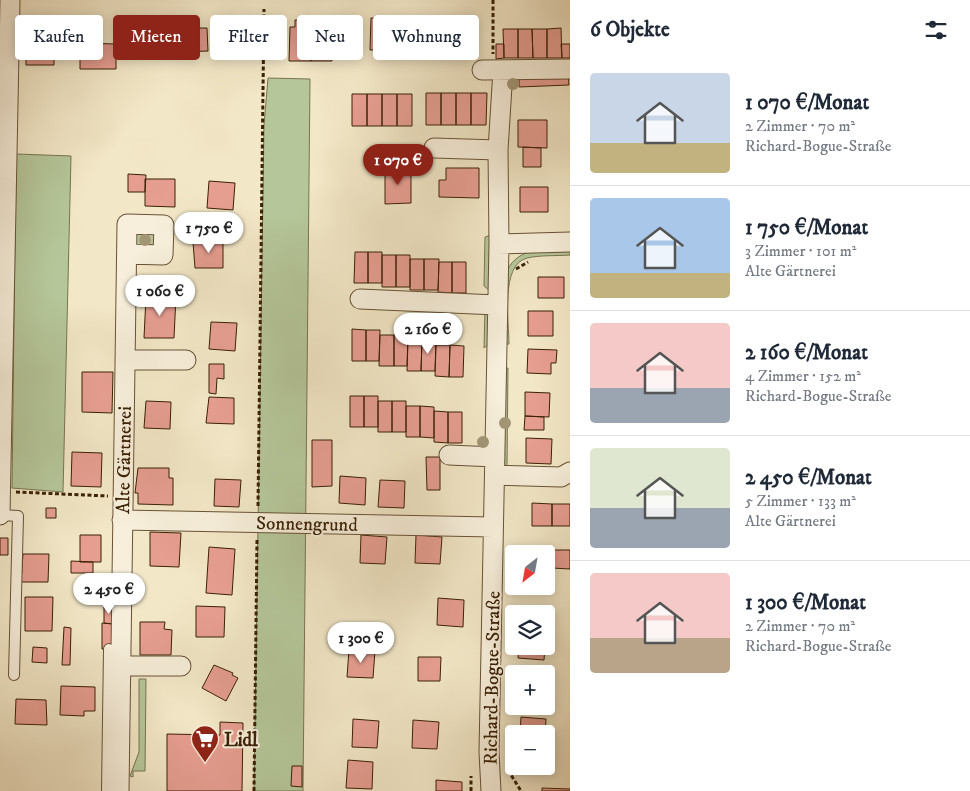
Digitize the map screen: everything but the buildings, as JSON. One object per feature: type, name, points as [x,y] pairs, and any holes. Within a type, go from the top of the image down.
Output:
[{"type":"street","points":[[0,516],[6,9]]},
{"type":"street","points":[[493,70],[570,69]]},
{"type":"street","name":"Richard-Bogue-Straße","points":[[491,791],[489,752],[495,466],[496,305],[499,244],[498,150],[493,70]]},
{"type":"street","points":[[434,148],[498,150]]},
{"type":"street","points":[[499,244],[570,242]]},
{"type":"street","name":"Alte Gärtnerei","points":[[119,791],[127,254]]},
{"type":"street","points":[[360,299],[496,305]]},
{"type":"street","points":[[125,360],[186,360]]},
{"type":"street","points":[[449,455],[495,466],[562,477],[570,472]]},
{"type":"street","name":"Sonnengrund","points":[[122,520],[493,527]]},
{"type":"street","points":[[121,666],[181,666]]},
{"type":"lane","points":[[0,516],[18,516],[14,674]]},
{"type":"lane","points":[[106,791],[109,649]]},
{"type":"path","points":[[493,0],[493,70]]},
{"type":"path","points":[[254,791],[264,9]]},
{"type":"path","points":[[1,492],[122,496]]},
{"type":"green space","points":[[268,78],[310,79],[303,791],[254,791],[264,125]]},
{"type":"green space","points":[[16,154],[71,156],[63,492],[12,488]]},
{"type":"green space","points":[[134,233],[157,233],[157,248],[134,246]]},
{"type":"green space","points":[[491,235],[489,290],[484,286],[485,237]]},
{"type":"green space","points":[[570,250],[570,255],[532,257],[518,263],[509,282],[509,344],[504,344],[507,271],[512,263],[526,253],[534,251]]},
{"type":"green space","points":[[489,308],[489,344],[484,348],[485,309]]},
{"type":"green space","points":[[508,368],[507,466],[504,465],[504,369]]},
{"type":"green space","points":[[139,679],[146,679],[145,771],[133,771],[133,777],[130,776],[139,752]]},
{"type":"place","name":"Lidl","points":[[205,763]]}]
